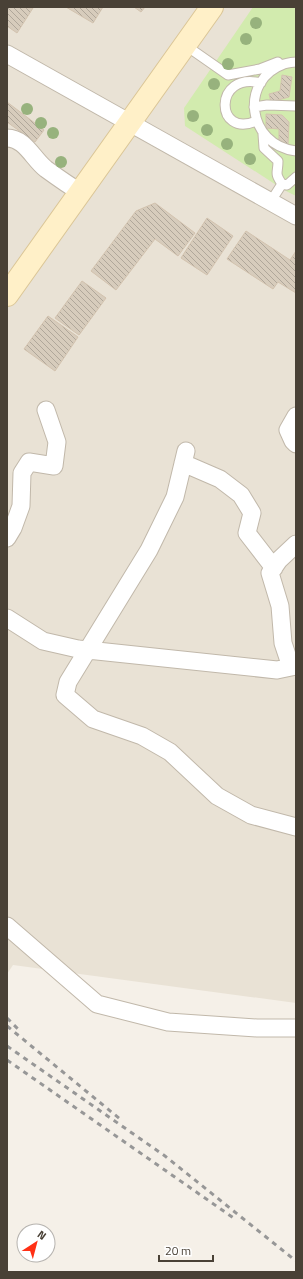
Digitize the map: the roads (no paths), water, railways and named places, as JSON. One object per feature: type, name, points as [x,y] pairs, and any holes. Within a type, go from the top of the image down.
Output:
[{"type":"main road","points":[[7,295],[212,7]]},
{"type":"street","points":[[7,54],[296,216]]},
{"type":"street","points":[[7,138],[14,138],[28,149],[44,168],[80,192]]},
{"type":"street","points":[[7,538],[22,506],[22,473],[30,462],[54,466],[58,442],[46,410]]},
{"type":"street","points":[[296,416],[288,430],[296,444]]},
{"type":"street","points":[[274,568],[247,533],[252,513],[242,495],[220,479],[184,457],[175,497],[149,550],[68,682],[65,695],[93,719],[142,736],[170,752],[217,796],[251,815],[296,827]]},
{"type":"street","points":[[7,618],[43,642],[87,650],[277,670],[293,667],[283,643],[280,606],[270,573],[279,560],[296,544]]},
{"type":"street","points":[[7,926],[97,1004],[168,1022],[258,1028],[296,1028]]},
{"type":"lane","points":[[185,45],[228,75],[260,69],[294,56],[296,57]]},
{"type":"lane","points":[[296,62],[284,64],[272,70],[261,83],[256,93],[254,107],[256,121],[263,134],[273,143],[286,150],[296,151]]},
{"type":"lane","points":[[256,121],[248,125],[238,124],[228,117],[224,109],[230,89],[240,82],[251,81],[261,83]]},
{"type":"lane","points":[[254,107],[267,105],[296,106]]},
{"type":"lane","points":[[263,134],[264,148],[278,161],[276,171],[282,184]]},
{"type":"lane","points":[[282,184],[287,185],[296,177]]},
{"type":"lane","points":[[271,201],[282,184]]},
{"type":"railway","points":[[7,1018],[18,1029]]},
{"type":"railway","points":[[7,1026],[120,1119]]},
{"type":"railway","points":[[7,1046],[165,1156],[296,1261]]},
{"type":"railway","points":[[7,1060],[235,1219]]}]
